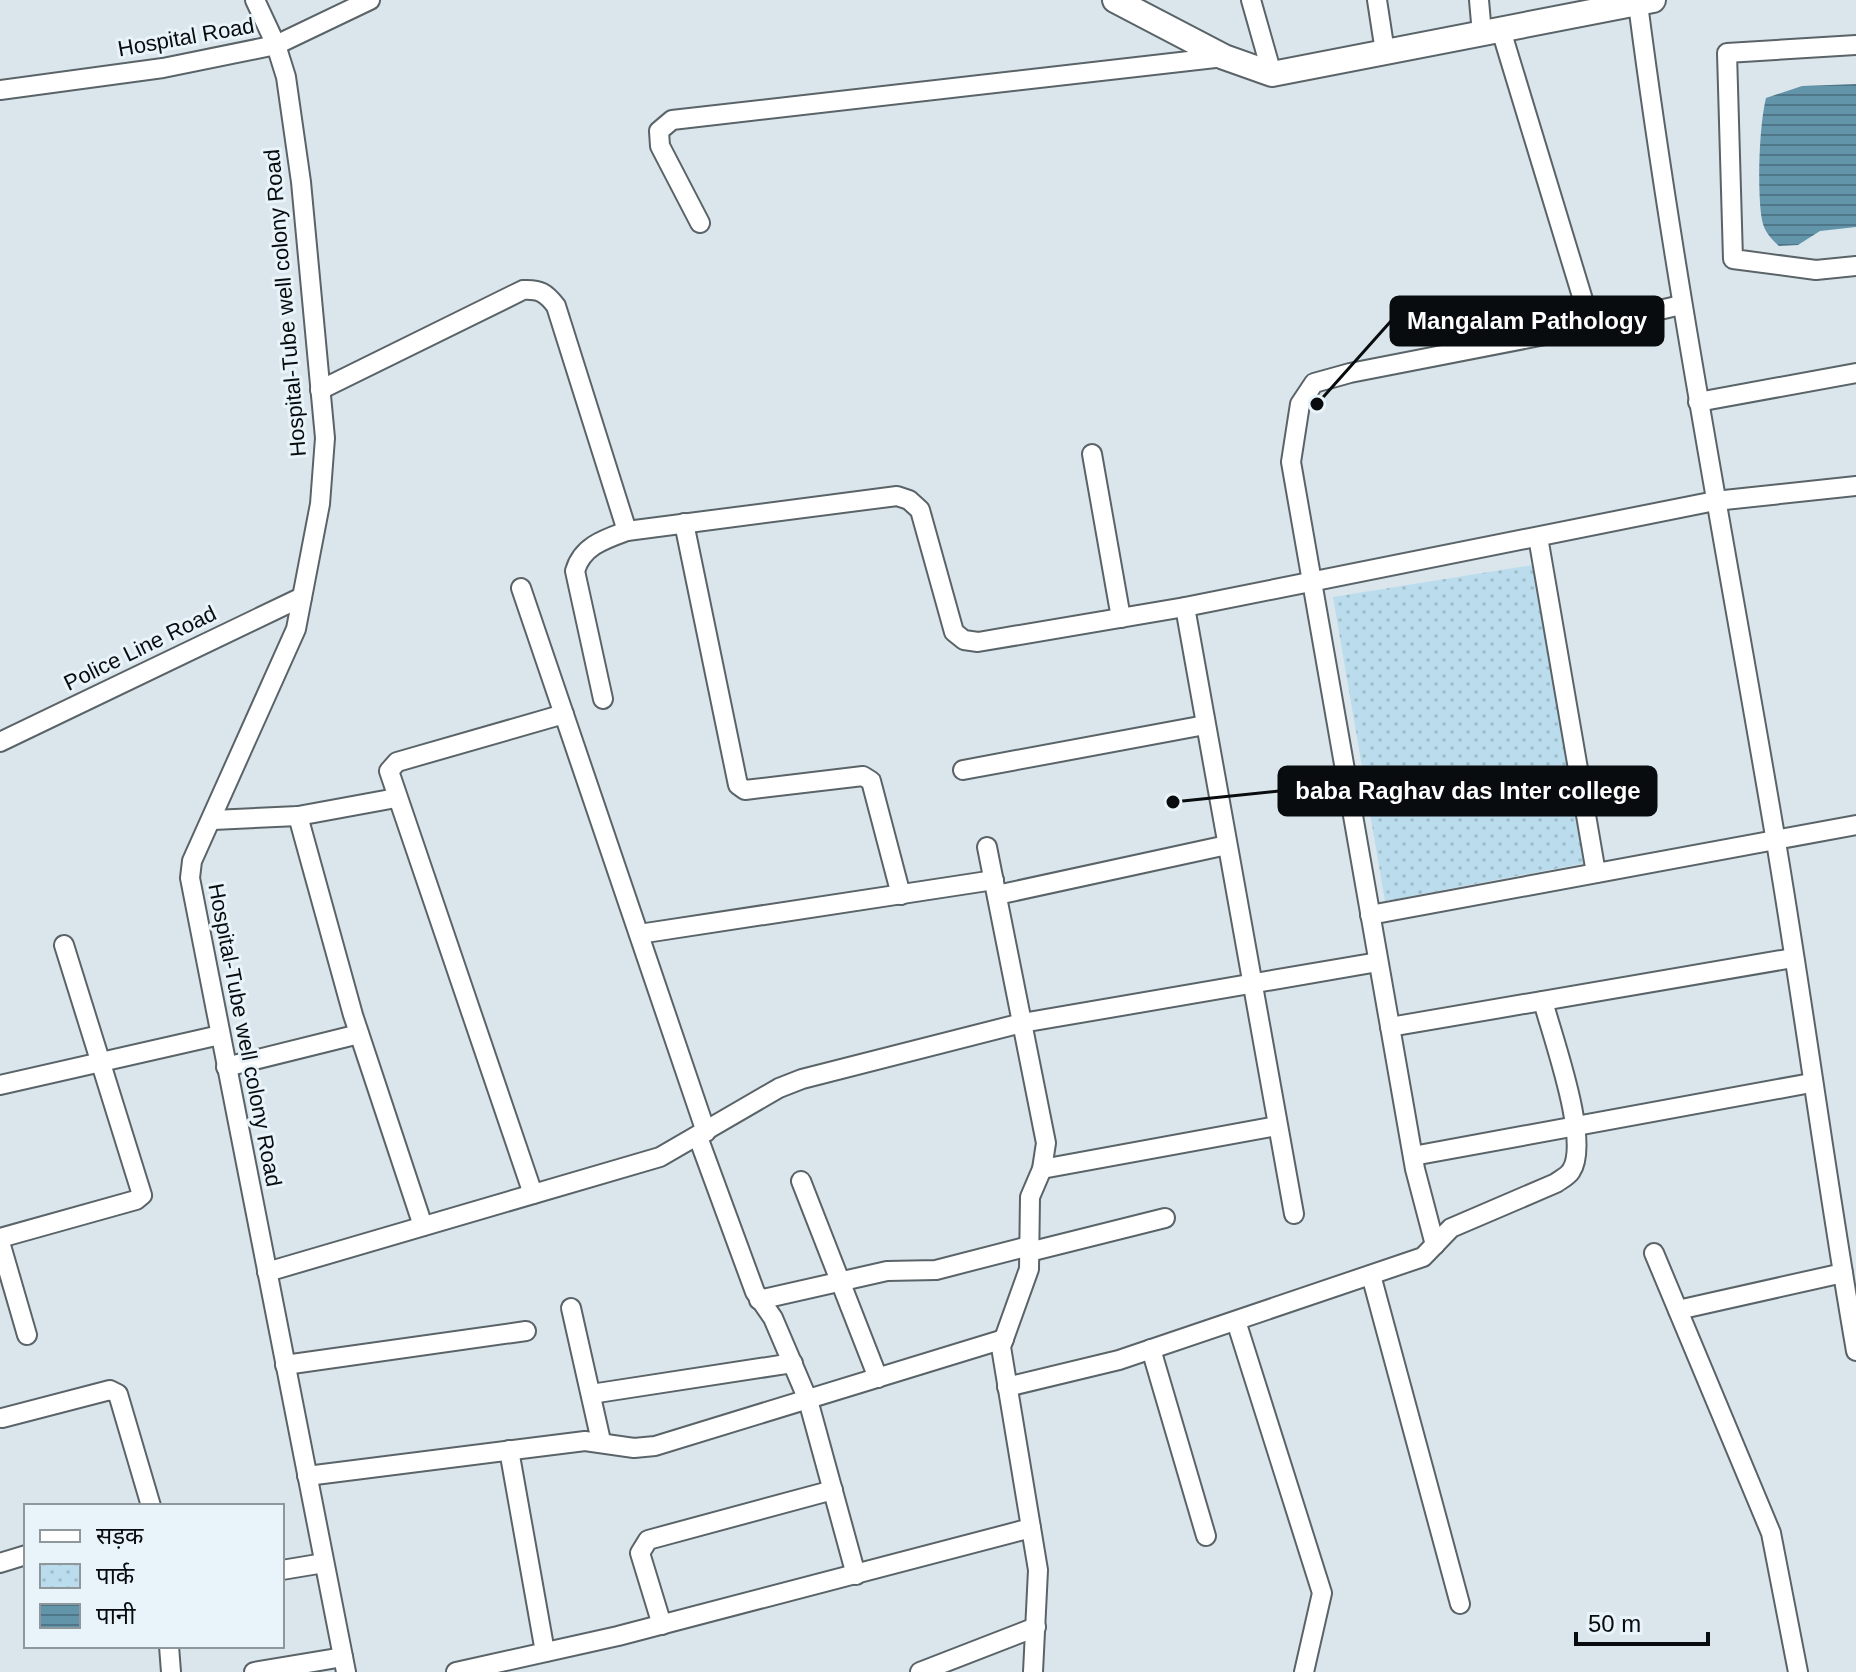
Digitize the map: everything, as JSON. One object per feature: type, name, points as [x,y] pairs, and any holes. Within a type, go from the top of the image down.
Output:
[{"type":"main road","points":[[1115,0],[1224,57],[1272,74],[1646,1]]},
{"type":"street","name":"Hospital-Tube well colony Road","points":[[255,0],[276,45],[286,77],[301,182],[325,438],[324,468],[296,629],[192,861],[190,878],[344,1664]]},
{"type":"street","name":"Hospital Road","points":[[0,90],[163,68],[276,45],[370,0]]},
{"type":"street","points":[[1251,0],[1272,74]]},
{"type":"street","points":[[1377,0],[1385,52]]},
{"type":"street","points":[[1479,0],[1591,326]]},
{"type":"street","points":[[1646,1],[1681,305],[1775,839],[1811,1083],[1856,1351]]},
{"type":"street","points":[[1856,45],[1727,53],[1733,259],[1816,270],[1856,266]]},
{"type":"street","points":[[700,223],[660,146],[659,131],[672,120],[1224,57]]},
{"type":"street","points":[[320,390],[523,290],[536,289],[548,294],[556,306],[627,531]]},
{"type":"street","points":[[1435,1245],[1413,1156],[1291,462],[1300,404],[1314,383],[1681,305]]},
{"type":"street","points":[[1698,402],[1856,373]]},
{"type":"street","points":[[1092,454],[1121,618]]},
{"type":"street","points":[[603,699],[575,571],[579,557],[599,541],[627,531],[897,496],[909,500],[920,510],[954,632],[964,640],[978,642],[1185,607],[1715,501],[1856,488]]},
{"type":"street","points":[[684,523],[738,785],[745,790],[863,776],[871,781],[901,895]]},
{"type":"street","points":[[1538,537],[1596,873]]},
{"type":"street","points":[[521,588],[759,1300],[773,1318],[808,1400],[856,1575]]},
{"type":"street","name":"Police Line Road","points":[[0,742],[302,597]]},
{"type":"street","points":[[1185,607],[1294,1214]]},
{"type":"street","points":[[533,1194],[389,771],[397,762],[564,714]]},
{"type":"street","points":[[963,770],[1205,725]]},
{"type":"street","points":[[213,820],[298,816],[396,798]]},
{"type":"street","points":[[298,816],[359,1034],[423,1226]]},
{"type":"street","points":[[1370,915],[1856,825]]},
{"type":"street","points":[[639,934],[901,895],[996,888],[1227,845]]},
{"type":"street","points":[[987,847],[1046,1143],[1042,1169],[1030,1197],[1029,1269],[1001,1347],[1038,1570],[1033,1672]]},
{"type":"street","points":[[27,1335],[0,1240],[136,1200],[142,1195],[64,945]]},
{"type":"street","points":[[1390,1027],[1793,958]]},
{"type":"street","points":[[267,1272],[660,1157],[768,1094],[802,1079],[1022,1023],[1378,962]]},
{"type":"street","points":[[1007,1387],[1071,1374],[1151,1349],[1423,1257],[1451,1228],[1556,1183],[1570,1172],[1576,1157],[1575,1126],[1543,1001]]},
{"type":"street","points":[[226,1067],[359,1034]]},
{"type":"street","points":[[0,1085],[220,1035]]},
{"type":"street","points":[[1413,1156],[1811,1083]]},
{"type":"street","points":[[1042,1169],[1277,1126]]},
{"type":"street","points":[[801,1181],[878,1378]]},
{"type":"street","points":[[759,1300],[887,1271],[936,1270],[1165,1218]]},
{"type":"street","points":[[1654,1253],[1771,1533],[1798,1672]]},
{"type":"street","points":[[1678,1310],[1843,1273]]},
{"type":"street","points":[[1371,1275],[1460,1604]]},
{"type":"street","points":[[571,1308],[601,1441]]},
{"type":"street","points":[[1236,1321],[1322,1593],[1304,1672]]},
{"type":"street","points":[[285,1365],[526,1331]]},
{"type":"street","points":[[307,1476],[601,1441],[634,1448],[655,1446],[1004,1339]]},
{"type":"street","points":[[1151,1349],[1206,1536]]},
{"type":"street","points":[[591,1394],[793,1363]]},
{"type":"street","points":[[2,1418],[110,1390],[118,1394],[150,1504]]},
{"type":"street","points":[[509,1450],[545,1652]]},
{"type":"street","points":[[662,1625],[640,1553],[648,1540],[833,1490]]},
{"type":"street","points":[[456,1672],[662,1625],[1031,1528]]},
{"type":"street","points":[[0,1563],[24,1556]]},
{"type":"street","points":[[284,1570],[324,1563]]},
{"type":"street","points":[[920,1672],[1036,1627]]},
{"type":"street","points":[[169,1648],[171,1672]]},
{"type":"street","points":[[254,1672],[344,1664]]},
{"type":"green space","points":[[1539,564],[1591,862],[1385,901],[1333,597]]},
{"type":"water","points":[[1856,84],[1856,227],[1820,231],[1798,245],[1779,246],[1764,228],[1760,208],[1760,142],[1766,98],[1802,86]]},
{"type":"place","name":"Mangalam Pathology","points":[[1317,404]]},
{"type":"place","name":"baba Raghav das Inter college","points":[[1173,802]]}]
